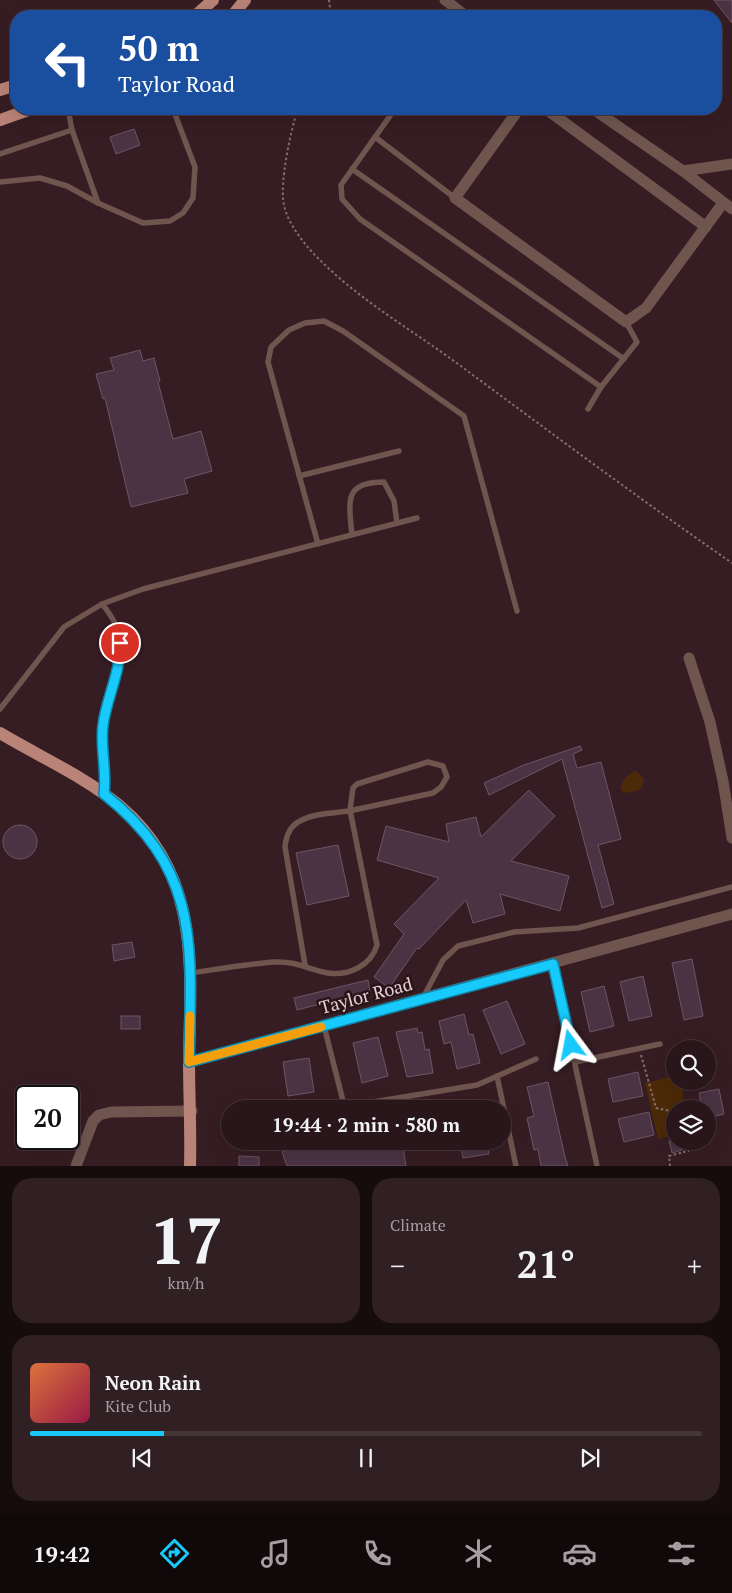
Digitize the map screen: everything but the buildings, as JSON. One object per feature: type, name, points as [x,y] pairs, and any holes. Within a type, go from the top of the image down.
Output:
[{"type":"main road","points":[[202,10],[213,0]]},
{"type":"main road","points":[[237,10],[245,0]]},
{"type":"main road","points":[[0,120],[14,115]]},
{"type":"main road","points":[[0,733],[104,794],[121,808],[147,835],[169,869],[185,914],[191,973],[189,1062],[192,1111],[190,1166]]},
{"type":"street","points":[[445,0],[457,10]]},
{"type":"street","points":[[515,115],[455,198],[626,322],[646,308],[706,227],[728,206],[684,171],[602,115]]},
{"type":"street","points":[[554,115],[706,227]]},
{"type":"street","points":[[684,171],[732,164]]},
{"type":"street","points":[[689,658],[710,722],[723,781],[732,838]]},
{"type":"street","name":"Taylor Road","points":[[189,1062],[732,914]]},
{"type":"street","points":[[76,1166],[93,1120],[99,1115],[110,1112],[192,1111]]},
{"type":"lane","points":[[69,115],[72,130],[98,203]]},
{"type":"lane","points":[[0,182],[40,178],[67,186],[98,203],[143,222],[170,221],[183,213],[193,198],[195,167],[175,115]]},
{"type":"lane","points":[[391,115],[341,185],[342,199],[360,219],[601,387]]},
{"type":"lane","points":[[0,154],[72,130]]},
{"type":"lane","points":[[375,136],[455,198]]},
{"type":"lane","points":[[352,169],[624,359]]},
{"type":"lane","points":[[318,544],[268,362],[271,347],[289,330],[306,323],[324,321],[343,331],[464,416],[517,611]]},
{"type":"lane","points":[[588,409],[601,387],[637,342],[626,322]]},
{"type":"lane","points":[[299,476],[399,451]]},
{"type":"lane","points":[[352,535],[351,493],[359,485],[384,482],[394,501],[396,523]]},
{"type":"lane","points":[[0,709],[64,627],[102,604],[143,589],[417,518]]},
{"type":"lane","points":[[102,604],[118,631],[121,655],[119,669],[107,704],[103,728],[106,772],[104,794]]},
{"type":"lane","points":[[191,973],[277,962],[305,965],[329,973],[342,972],[365,965],[375,952],[377,945],[350,810],[353,788],[358,784],[428,762],[443,766],[446,777],[441,787],[433,793],[350,810],[299,821],[286,838],[285,847],[305,965]]},
{"type":"lane","points":[[423,999],[443,960],[458,946],[514,932],[578,928],[732,887]]},
{"type":"lane","points":[[553,964],[596,1166]]},
{"type":"lane","points":[[324,1026],[343,1100]]},
{"type":"lane","points":[[575,1062],[660,1044]]},
{"type":"lane","points":[[377,1100],[477,1085],[536,1059]]},
{"type":"lane","points":[[497,1076],[516,1166]]},
{"type":"path","points":[[296,115],[284,176],[284,205],[294,228],[320,261],[365,297],[631,493],[732,563]]},
{"type":"path","points":[[640,1048],[655,1106],[657,1110],[666,1111]]},
{"type":"path","points":[[670,1166],[669,1156],[690,1150]]},
{"type":"shaded area","points":[[636,771],[644,779],[644,783],[635,791],[624,793],[620,788],[622,783],[628,775]]},
{"type":"shaded area","points":[[666,1078],[666,1090],[683,1090],[683,1100],[666,1100],[666,1137],[658,1139],[645,1083]]},
{"type":"slow traffic","points":[[190,1016],[189,1062],[321,1027]]},
{"type":"route","points":[[120,643],[119,669],[104,714],[103,740],[106,781],[104,794],[137,823],[152,841],[169,869],[182,900],[188,931],[191,973],[189,1062],[553,964],[571,1045]]}]
